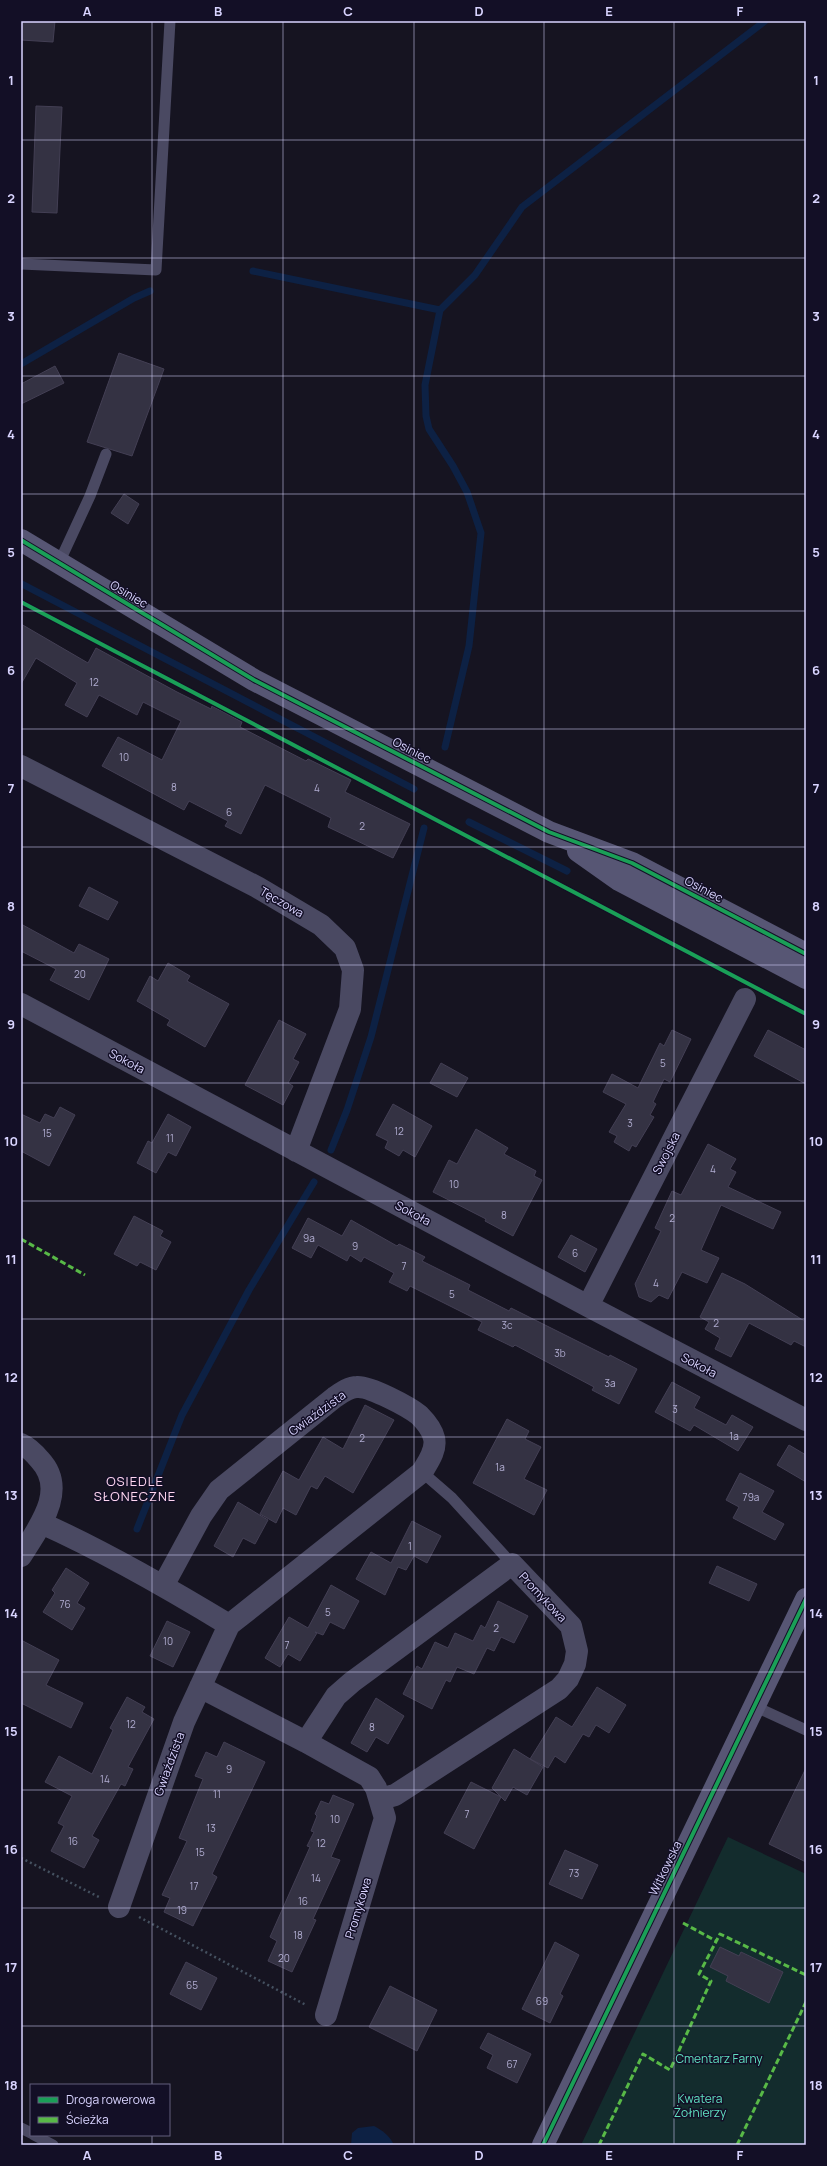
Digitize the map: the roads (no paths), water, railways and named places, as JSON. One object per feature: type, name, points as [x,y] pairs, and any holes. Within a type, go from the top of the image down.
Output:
[{"type":"street","name":"Osiniec","points":[[21,540],[254,680],[549,832],[632,863],[806,954]]},
{"type":"street","name":"Tęczowa","points":[[21,766],[257,887],[321,925],[345,948],[353,970],[350,1009],[296,1151]]},
{"type":"street","name":"Osiniec","points":[[549,832],[619,880],[806,978]]},
{"type":"street","name":"Swojska","points":[[588,1306],[745,999]]},
{"type":"street","name":"Sokoła","points":[[21,1004],[588,1306],[806,1420]]},
{"type":"street","name":"Gwiaździsta","points":[[119,1907],[184,1722],[229,1625],[422,1472],[433,1453],[435,1439],[427,1424],[418,1415],[373,1391],[357,1387],[346,1390],[323,1406],[219,1490],[200,1516],[163,1586]]},
{"type":"street","points":[[21,1444],[46,1467],[52,1481],[52,1497],[41,1524],[21,1556]]},
{"type":"street","points":[[41,1524],[69,1536],[163,1586],[229,1625]]},
{"type":"street","name":"Promykowa","points":[[306,1742],[336,1696],[352,1682],[512,1564],[571,1626],[577,1650],[575,1664],[568,1679],[559,1689],[395,1795],[380,1799]]},
{"type":"street","name":"Witkowska","points":[[543,2145],[806,1599]]},
{"type":"street","name":"Promykowa","points":[[200,1687],[306,1742],[369,1777],[376,1788],[385,1818],[326,2015]]},
{"type":"lane","points":[[21,264],[156,270],[170,21]]},
{"type":"lane","points":[[59,563],[90,496],[106,454]]},
{"type":"lane","points":[[422,1472],[452,1498],[512,1564]]},
{"type":"lane","points":[[754,1706],[806,1730]]},
{"type":"lane","points":[[21,2128],[30,2132]]},
{"type":"lane","points":[[36,2136],[53,2145]]},
{"type":"water","points":[[374,2126],[386,2134],[394,2145],[351,2145],[352,2133],[358,2128]]},
{"type":"waterway","points":[[253,271],[440,310],[475,275],[522,207],[765,21]]},
{"type":"waterway","points":[[21,364],[134,298],[150,291]]},
{"type":"waterway","points":[[440,310],[425,385],[426,416],[429,429],[453,466],[467,492],[481,533],[469,646],[445,747]]},
{"type":"waterway","points":[[22,584],[414,789]]},
{"type":"waterway","points":[[469,822],[567,871]]},
{"type":"waterway","points":[[331,1150],[347,1110],[371,1037],[424,828]]},
{"type":"waterway","points":[[137,1529],[182,1415],[249,1290],[314,1182]]},
{"type":"district","name":"OSIEDLE SŁONECZNE","points":[[135,1488]]},
{"type":"park label","name":"Cmentarz Farny","points":[[719,2058]]},
{"type":"park label","name":"Kwatera Żołnierzy","points":[[700,2105]]}]
